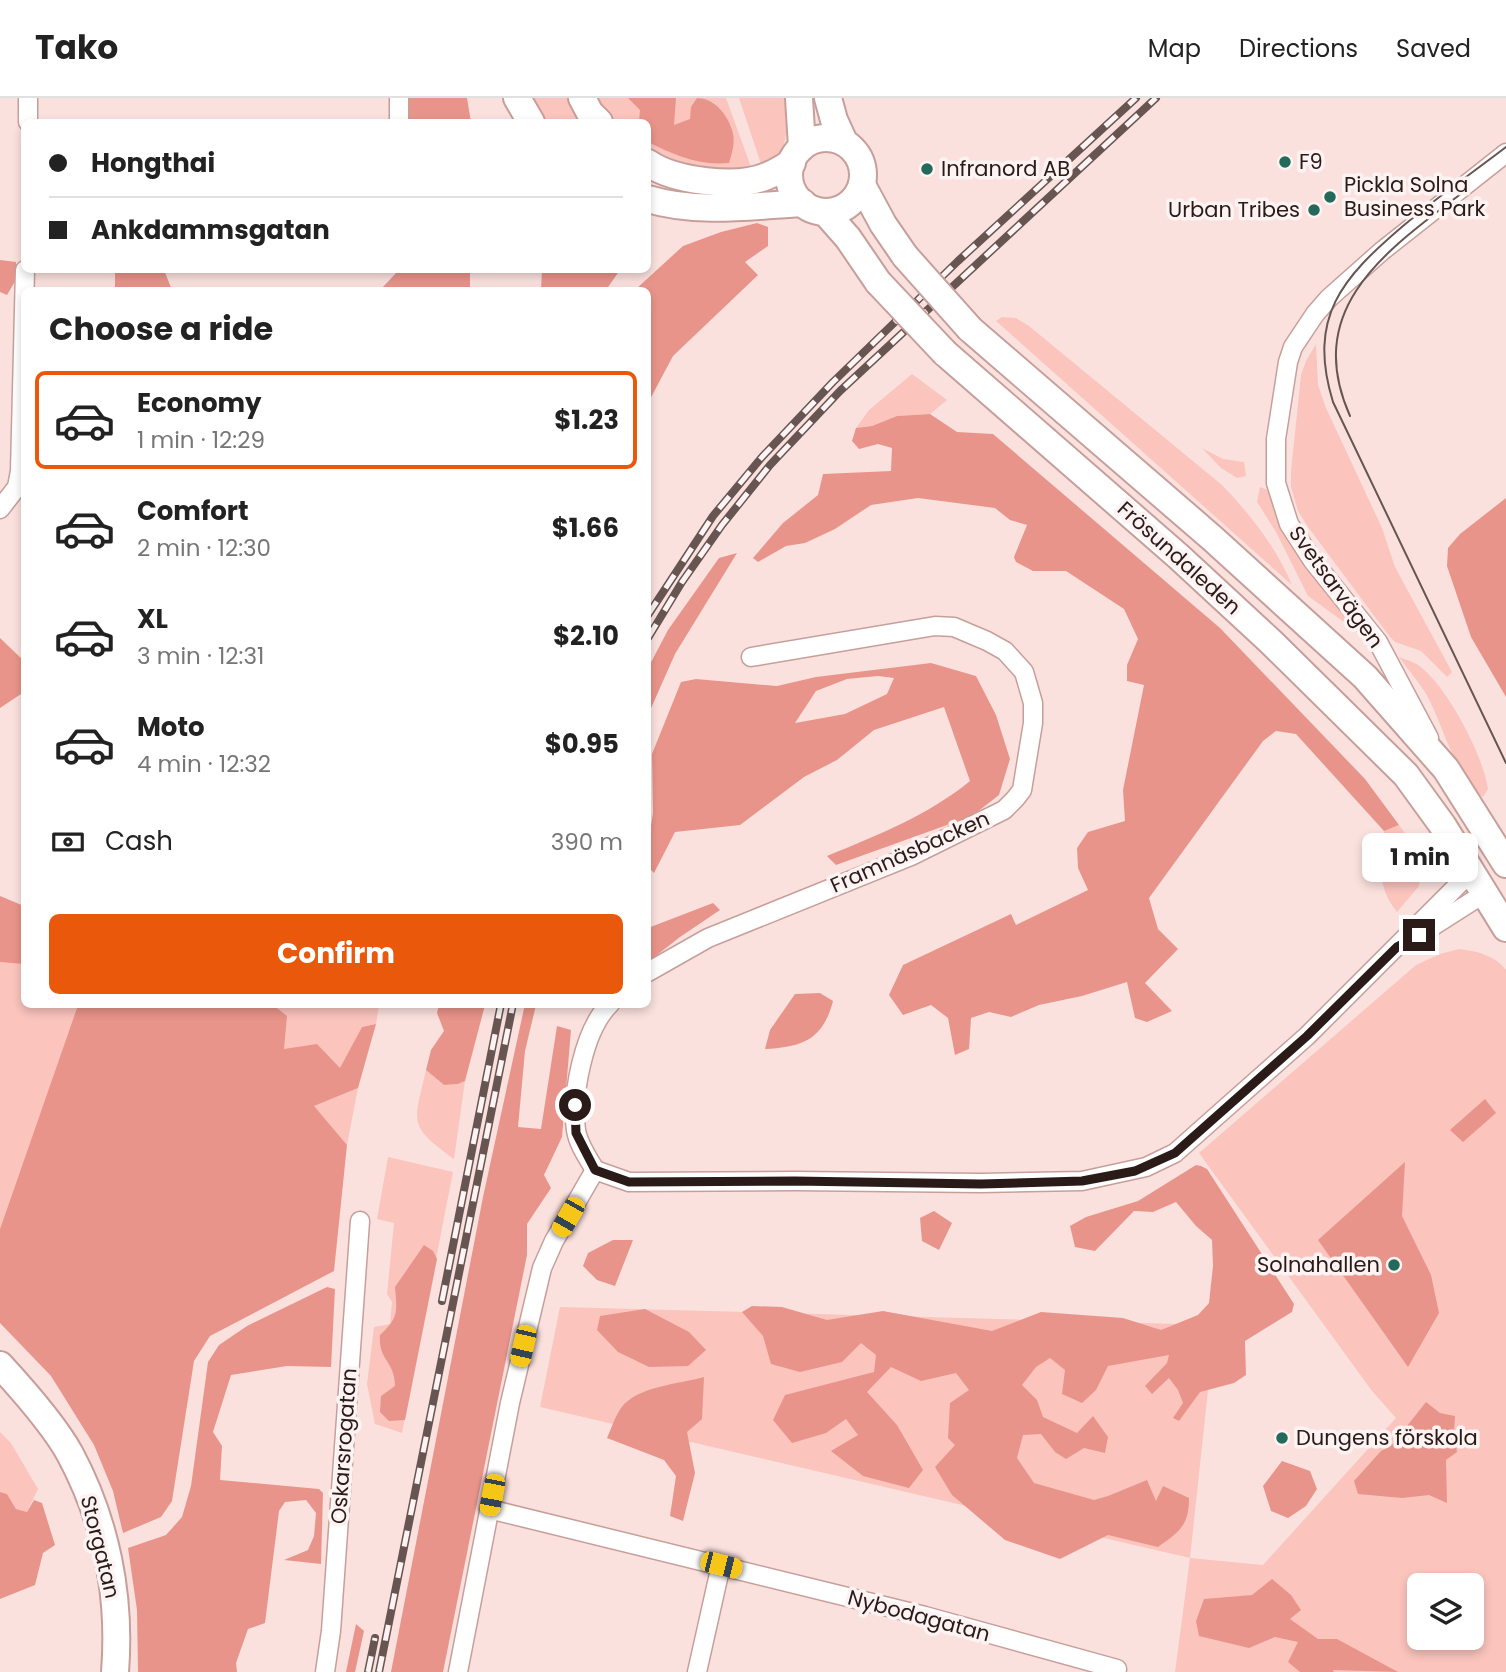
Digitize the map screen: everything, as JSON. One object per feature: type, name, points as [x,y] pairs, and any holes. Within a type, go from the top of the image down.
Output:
[{"type":"main road","points":[[517,98],[529,119]]},
{"type":"main road","points":[[582,98],[596,119]]},
{"type":"main road","points":[[799,98],[797,155],[791,184],[795,194],[814,208]]},
{"type":"main road","points":[[651,201],[668,205],[837,210],[848,205],[857,196],[862,185],[861,160],[844,142],[828,98]]},
{"type":"main road","points":[[651,165],[657,170],[701,181],[740,181],[766,177],[821,138],[844,142]]},
{"type":"main road","name":"Frösundaleden","points":[[862,185],[883,224],[905,256],[970,329],[1212,538],[1365,677],[1446,769],[1503,851]]},
{"type":"main road","name":"Frösundaleden","points":[[814,208],[848,238],[878,282],[945,353],[1178,556],[1341,709],[1406,775],[1443,825],[1506,928]]},
{"type":"main road","points":[[1478,882],[1503,851]]},
{"type":"main road","points":[[1478,882],[1506,877]]},
{"type":"main road","name":"Storgatan","points":[[0,1365],[68,1452],[94,1505],[116,1600],[118,1635],[115,1672]]},
{"type":"street","points":[[28,98],[28,119]]},
{"type":"street","points":[[399,98],[399,119]]},
{"type":"street","name":"Svetsarvägen","points":[[1446,769],[1378,642],[1313,561],[1289,524],[1276,483],[1275,464],[1288,362],[1293,347],[1305,328],[1329,298],[1364,267],[1506,153]]},
{"type":"street","points":[[0,509],[17,487],[21,431]]},
{"type":"street","name":"Framnäsbacken","points":[[651,970],[708,938],[911,856],[1004,810],[1022,790],[1033,723],[1029,685],[1017,663],[1005,651],[987,640],[954,627],[935,626],[751,657]]},
{"type":"street","points":[[606,1008],[587,1043],[575,1105],[576,1133],[595,1170],[629,1182],[981,1184],[1082,1181],[1135,1171],[1175,1153],[1316,1028],[1397,947],[1478,882]]},
{"type":"street","points":[[1397,947],[1478,882]]},
{"type":"street","points":[[458,1672],[510,1403],[541,1268],[595,1170]]},
{"type":"street","name":"Oskarsrogatan","points":[[325,1672],[331,1631],[360,1221]]},
{"type":"street","name":"Nybodagatan","points":[[489,1509],[925,1616],[1117,1669]]},
{"type":"street","points":[[697,1672],[721,1565]]},
{"type":"shaded area","points":[[404,98],[467,98],[470,119],[405,119]]},
{"type":"shaded area","points":[[530,98],[571,98],[586,119],[541,119]]},
{"type":"shaded area","points":[[596,98],[726,98],[751,167],[711,168],[660,155],[651,150],[651,119],[614,119]]},
{"type":"shaded area","points":[[628,98],[676,98],[674,125],[690,119],[691,107],[697,98],[709,101],[719,108],[730,124],[733,147],[729,163],[707,163],[687,158],[651,143],[651,119],[639,119],[640,110]]},
{"type":"shaded area","points":[[739,98],[785,98],[786,128],[783,148],[771,161],[761,164]]},
{"type":"shaded area","points":[[757,223],[768,227],[768,246],[745,262],[758,275],[673,356],[651,397],[651,287],[638,287],[683,246]]},
{"type":"shaded area","points":[[0,260],[16,262],[17,278],[7,295],[0,292]]},
{"type":"shaded area","points":[[115,273],[165,273],[171,287],[115,287]]},
{"type":"shaded area","points":[[396,273],[470,273],[470,287],[383,287]]},
{"type":"shaded area","points":[[542,273],[618,273],[608,287],[541,287]]},
{"type":"shaded area","points":[[1002,317],[1016,318],[1029,326],[1222,485],[1262,532],[1292,585],[996,321]]},
{"type":"shaded area","points":[[1316,344],[1318,385],[1326,408],[1382,528],[1395,567],[1452,672],[1447,677],[1421,651],[1395,642],[1390,637],[1298,511],[1291,487],[1291,471],[1301,375]]},
{"type":"shaded area","points":[[912,374],[947,400],[930,414],[897,416],[872,426],[856,428],[869,410]]},
{"type":"shaded area","points":[[930,414],[957,432],[993,434],[1220,628],[1365,779],[1399,825],[1384,831],[1296,734],[1276,731],[1263,741],[1149,898],[1158,929],[1178,949],[1145,983],[1172,1011],[1147,1022],[1135,1018],[1127,982],[1082,996],[1039,1005],[1011,1017],[989,1012],[971,1018],[969,1049],[955,1055],[948,1018],[931,1005],[903,1015],[889,995],[903,965],[1011,914],[1016,925],[1088,890],[1078,868],[1077,848],[1088,832],[1125,821],[1123,790],[1144,685],[1127,681],[1127,665],[1138,639],[1124,609],[1066,571],[1033,571],[1016,562],[1014,557],[1027,525],[1010,520],[995,508],[918,498],[871,505],[835,529],[805,543],[786,546],[758,562],[753,558],[783,523],[818,495],[823,474],[891,471],[892,448],[878,444],[859,449],[852,441],[856,428],[872,426],[897,416]]},
{"type":"shaded area","points":[[1202,448],[1223,459],[1244,462],[1246,476],[1237,478],[1221,468]]},
{"type":"shaded area","points":[[1260,487],[1273,492],[1354,618],[1348,625],[1308,596],[1276,532],[1257,502]]},
{"type":"shaded area","points":[[1506,498],[1506,697],[1471,637],[1447,566],[1448,548],[1460,534]]},
{"type":"shaded area","points":[[737,553],[675,654],[651,708],[651,662],[668,630],[719,558]]},
{"type":"shaded area","points":[[0,638],[21,658],[21,694],[0,708]]},
{"type":"shaded area","points":[[1399,657],[1423,669],[1454,708],[1485,775],[1488,789],[1483,797],[1465,777],[1425,692]]},
{"type":"shaded area","points":[[931,663],[976,676],[996,715],[1010,759],[999,795],[972,816],[836,865],[827,856],[919,815],[970,781],[944,707],[874,730],[837,760],[804,777],[740,825],[675,832],[654,873],[651,870],[652,754],[681,682],[696,679],[777,686],[816,677]],"holes":[[[878,676],[894,678],[887,694],[845,714],[795,723],[816,691],[847,679]]]},
{"type":"shaded area","points":[[1399,825],[1422,856],[1419,886],[1397,912],[1390,903],[1383,884],[1381,853],[1384,831]]},
{"type":"shaded area","points":[[0,896],[21,905],[21,964],[0,962]]},
{"type":"shaded area","points":[[713,903],[720,910],[651,960],[651,927]]},
{"type":"shaded area","points":[[0,921],[21,932],[21,1008],[77,1008],[0,1229]]},
{"type":"shaded area","name":"Solnahallen","points":[[1459,949],[1485,955],[1506,970],[1506,1672],[1175,1672],[1190,1558],[1263,1565],[1396,1418],[1372,1391],[1199,1153],[1416,965]]},
{"type":"shaded area","points":[[820,993],[833,1001],[829,1014],[817,1033],[800,1043],[765,1049],[770,1030],[795,994]]},
{"type":"shaded area","points":[[77,1008],[277,1008],[287,1016],[284,1049],[317,1044],[340,1068],[362,1027],[376,1024],[358,1088],[314,1106],[347,1145],[334,1271],[210,1336],[194,1361],[172,1501],[161,1517],[123,1533],[113,1491],[94,1445],[51,1376],[0,1323],[0,1229]]},
{"type":"shaded area","points":[[274,1008],[379,1008],[376,1024],[362,1027],[341,1069],[283,1049]]},
{"type":"shaded area","points":[[438,1008],[484,1008],[465,1081],[458,1084],[444,1085],[426,1070],[431,1050],[444,1031],[437,1013]]},
{"type":"shaded area","points":[[524,1008],[535,1008],[525,1051],[518,1127],[541,1129],[557,1026],[571,1030],[562,1137],[544,1175],[551,1188],[527,1224],[527,1255],[443,1672],[391,1672],[483,1197]]},
{"type":"shaded area","points":[[426,1070],[444,1085],[465,1081],[454,1159],[428,1138],[418,1122],[417,1112]]},
{"type":"shaded area","points":[[358,1088],[347,1145],[313,1106]]},
{"type":"shaded area","points":[[1485,1099],[1496,1113],[1463,1142],[1450,1130]]},
{"type":"shaded area","points":[[388,1157],[453,1172],[402,1433],[375,1424],[367,1384],[374,1327],[390,1324],[392,1302],[387,1294],[394,1223],[377,1219]]},
{"type":"shaded area","points":[[1405,1162],[1402,1216],[1431,1275],[1439,1313],[1408,1367],[1318,1240]]},
{"type":"shaded area","points":[[1196,1165],[1207,1169],[1294,1304],[1292,1312],[1245,1341],[1246,1375],[1234,1383],[1200,1392],[1179,1421],[1173,1418],[1183,1403],[1169,1378],[1152,1394],[1145,1386],[1167,1363],[1169,1355],[1108,1366],[1096,1390],[1082,1403],[1062,1394],[1065,1370],[1050,1358],[1036,1367],[1022,1385],[1037,1400],[1043,1417],[1077,1433],[1093,1416],[1108,1437],[1105,1453],[1084,1448],[1066,1459],[1055,1452],[1041,1434],[1023,1435],[1017,1458],[1034,1483],[1094,1500],[1147,1480],[1156,1501],[1163,1486],[1189,1498],[1185,1522],[1172,1537],[1158,1547],[1108,1535],[1060,1559],[1005,1540],[952,1495],[935,1467],[955,1445],[948,1438],[950,1403],[969,1390],[956,1373],[921,1381],[891,1367],[867,1392],[897,1425],[923,1470],[909,1488],[863,1476],[831,1451],[858,1435],[846,1419],[826,1433],[792,1443],[773,1420],[785,1395],[874,1372],[876,1355],[861,1343],[842,1362],[800,1372],[771,1364],[763,1336],[742,1312],[752,1306],[782,1307],[827,1320],[883,1311],[992,1331],[1041,1312],[1123,1318],[1161,1330],[1198,1315],[1209,1303],[1213,1266],[1212,1240],[1176,1202],[1153,1212],[1134,1211],[1095,1251],[1075,1247],[1070,1226],[1086,1217],[1138,1201]]},
{"type":"shaded area","points":[[934,1211],[952,1223],[939,1250],[922,1241],[920,1218]]},
{"type":"shaded area","points":[[613,1240],[633,1240],[615,1286],[597,1280],[583,1266],[588,1253]]},
{"type":"shaded area","points":[[424,1245],[433,1251],[437,1259],[405,1420],[389,1421],[380,1412],[381,1396],[395,1386],[392,1371],[380,1344],[380,1335],[394,1318],[395,1287]]},
{"type":"shaded area","points":[[327,1287],[335,1289],[331,1367],[287,1366],[231,1375],[213,1432],[222,1446],[220,1480],[319,1489],[323,1493],[321,1564],[284,1560],[308,1550],[314,1536],[316,1513],[306,1500],[285,1502],[279,1511],[265,1623],[248,1629],[236,1663],[237,1672],[138,1672],[137,1610],[128,1548],[166,1535],[182,1517],[191,1486],[208,1362],[219,1345],[247,1326]]},
{"type":"shaded area","points":[[560,1307],[1215,1325],[1190,1558],[540,1407]]},
{"type":"shaded area","points":[[645,1309],[689,1332],[706,1350],[688,1366],[649,1367],[618,1352],[597,1330],[600,1316]]},
{"type":"shaded area","points":[[704,1377],[702,1419],[687,1432],[695,1473],[683,1521],[670,1516],[676,1476],[664,1460],[607,1438],[621,1408],[637,1395]]},
{"type":"shaded area","points":[[1426,1402],[1440,1413],[1455,1416],[1457,1452],[1446,1460],[1447,1503],[1429,1495],[1402,1498],[1358,1494],[1354,1481],[1381,1451],[1392,1445]]},
{"type":"shaded area","points":[[0,1432],[11,1443],[38,1489],[27,1512],[16,1509],[7,1494],[0,1492]]},
{"type":"shaded area","points":[[1282,1461],[1310,1471],[1317,1489],[1306,1506],[1288,1518],[1271,1511],[1263,1486]]},
{"type":"shaded area","points":[[0,1492],[7,1494],[16,1509],[27,1512],[34,1500],[42,1503],[55,1545],[43,1553],[35,1585],[0,1599]]},
{"type":"shaded area","points":[[1272,1579],[1291,1595],[1301,1610],[1290,1619],[1318,1639],[1337,1639],[1398,1672],[1300,1672],[1288,1662],[1298,1642],[1275,1637],[1249,1648],[1199,1636],[1196,1621],[1204,1599],[1252,1595]]},
{"type":"shaded area","points":[[356,1624],[364,1631],[355,1672],[346,1672]]},
{"type":"tram line","points":[[1506,147],[1416,216],[1363,263],[1335,302],[1324,346],[1326,372],[1333,402],[1506,763]]},
{"type":"tram line","points":[[1350,416],[1338,378],[1337,344],[1344,313],[1360,286],[1381,261],[1406,237],[1462,193]]},
{"type":"railway","points":[[651,610],[713,516],[762,457],[833,382],[958,261],[1136,98]]},
{"type":"railway","points":[[651,633],[682,582],[722,525],[770,465],[840,391],[1156,98]]},
{"type":"railway","points":[[442,1301],[500,1008]]},
{"type":"railway","points":[[379,1672],[512,1008]]},
{"type":"railway","points":[[368,1672],[375,1638]]},
{"type":"place","name":"F9","points":[[1285,162]]},
{"type":"place","name":"Infranord AB","points":[[927,169]]},
{"type":"place","name":"Pickla Solna Business Park","points":[[1330,197]]},
{"type":"place","name":"Urban Tribes","points":[[1314,210]]},
{"type":"place","name":"Solnahallen","points":[[1394,1265]]},
{"type":"place","name":"Dungens förskola","points":[[1282,1438]]},
{"type":"route","points":[[575,1105],[576,1133],[595,1170],[629,1182],[981,1184],[1082,1181],[1135,1171],[1175,1153],[1325,1020],[1397,947],[1419,935]]}]
